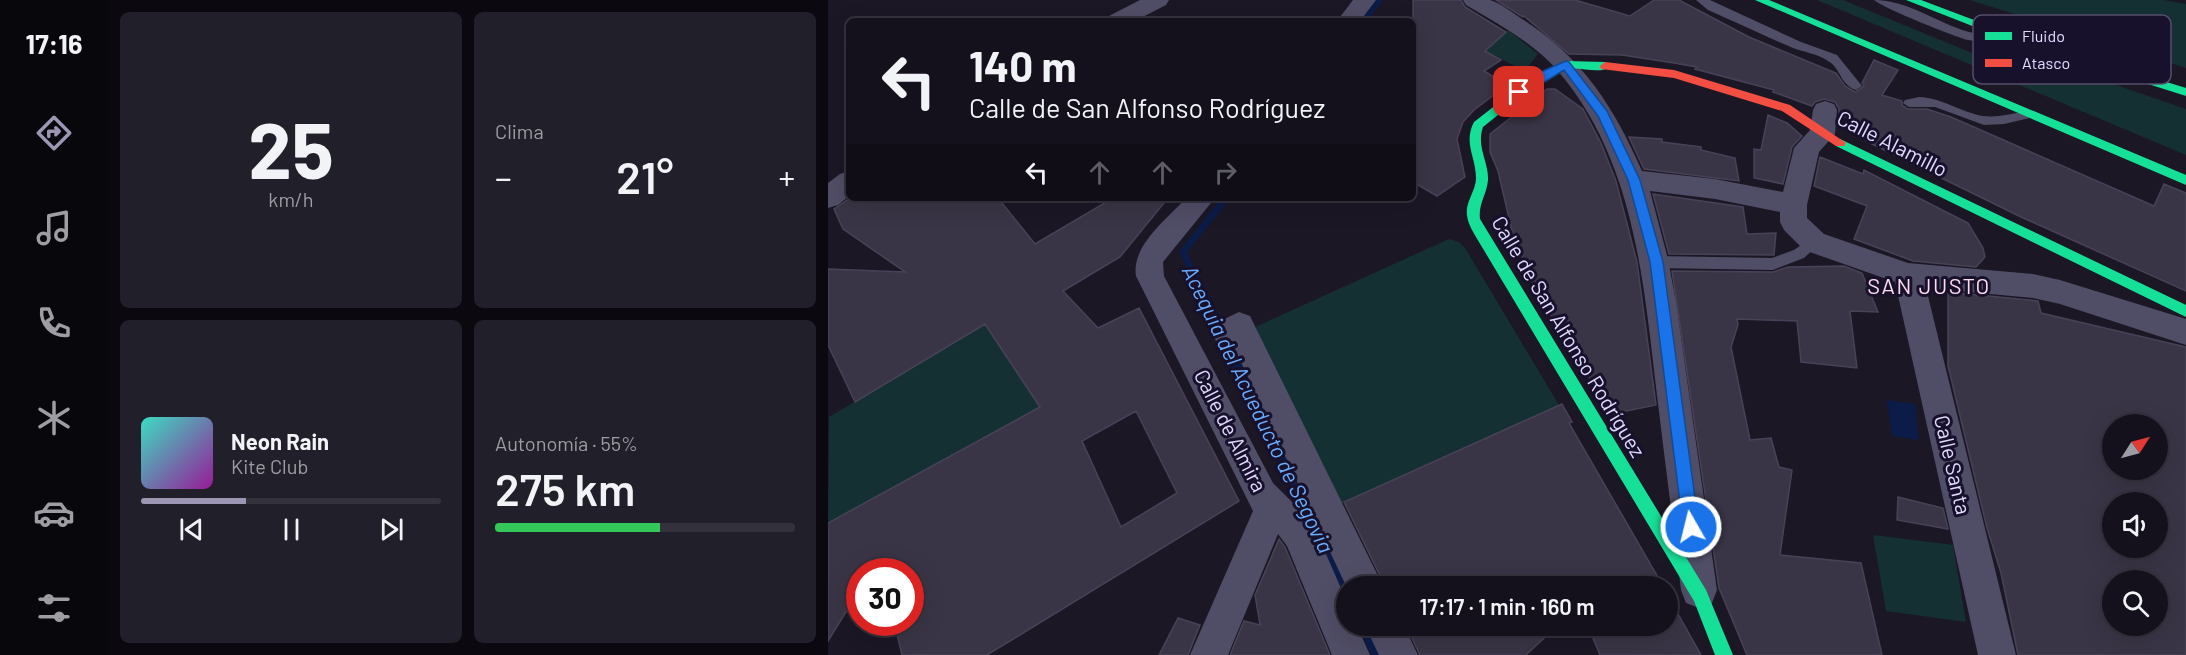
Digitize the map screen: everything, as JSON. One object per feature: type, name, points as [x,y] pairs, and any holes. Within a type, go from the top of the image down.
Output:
[{"type":"street","points":[[1123,18],[1158,0]]},
{"type":"street","points":[[1350,18],[1365,0]]},
{"type":"street","points":[[1473,0],[1520,28],[1559,59],[1603,114],[1634,180],[1656,262],[1700,596]]},
{"type":"street","points":[[1760,0],[2186,180]]},
{"type":"street","points":[[1911,0],[1973,23]]},
{"type":"street","points":[[1940,0],[1986,15]]},
{"type":"street","name":"Calle Alamillo","points":[[1559,59],[1622,66],[1692,78],[1786,108],[1803,118],[1823,122],[2009,227],[2186,311]]},
{"type":"street","name":"Calle de San Alfonso Rodríguez","points":[[1559,59],[1537,79],[1478,124],[1474,134],[1474,152],[1482,175],[1482,187],[1475,202],[1473,216],[1483,238],[1588,414],[1700,596],[1724,655]]},
{"type":"street","points":[[2171,76],[2186,81]]},
{"type":"street","points":[[2160,84],[2186,92]]},
{"type":"street","points":[[1823,122],[1807,148],[1793,205],[1794,222],[1814,242],[1908,275],[2033,286],[2060,292],[2186,332]]},
{"type":"street","points":[[1634,180],[1731,189],[1793,205]]},
{"type":"street","name":"Calle de Almira","points":[[1199,201],[1158,245],[1148,264],[1150,276],[1251,478],[1271,509],[1293,524],[1300,534],[1351,655]]},
{"type":"street","name":"Calle Santa","points":[[1908,275],[1997,655]]},
{"type":"street","points":[[1189,351],[1228,331],[1360,576]]},
{"type":"street","points":[[1209,655],[1271,509]]},
{"type":"street","points":[[1389,636],[1399,655]]},
{"type":"lane","points":[[1702,0],[1712,7],[1786,41],[1833,58],[1842,67],[1845,76],[1856,86]]},
{"type":"lane","points":[[1880,0],[1973,36]]},
{"type":"lane","points":[[1833,58],[1845,37]]},
{"type":"lane","points":[[1909,104],[1924,100],[1966,119],[1995,121],[2030,114]]},
{"type":"lane","points":[[1656,262],[1773,264],[1799,254],[1814,242]]},
{"type":"green space","points":[[1817,0],[1843,0],[1973,53],[1973,66]]},
{"type":"green space","points":[[1970,0],[2164,0],[2186,4],[2186,68],[2171,63],[2171,15],[2018,15]]},
{"type":"green space","points":[[1508,30],[1538,54],[1525,71],[1485,51]]},
{"type":"green space","points":[[2017,84],[2113,84],[2186,109],[2186,155]]},
{"type":"green space","points":[[1449,239],[1459,242],[1465,248],[1559,405],[1340,504],[1255,327]]},
{"type":"green space","points":[[985,324],[1040,407],[828,523],[829,417]]},
{"type":"green space","points":[[1873,535],[1953,545],[1966,622],[1886,611]]},
{"type":"water","points":[[1887,400],[1915,404],[1919,440],[1892,436]]},
{"type":"building","points":[[1413,0],[1461,0],[1465,7],[1506,32],[1485,51],[1501,60],[1484,71],[1507,85],[1474,110],[1463,122],[1457,139],[1465,177],[1437,196],[1416,184],[1416,18],[1413,18]]},
{"type":"building","points":[[1496,0],[1575,0],[1630,16],[1654,0],[1679,0],[1749,37],[1836,73],[1845,86],[1855,92],[1864,86],[1862,83],[1874,60],[1898,70],[1882,95],[1902,101],[1902,105],[1908,109],[1927,109],[1951,117],[2154,206],[2164,184],[2186,193],[2186,291],[2021,217],[1866,141],[1868,124],[1839,115],[1835,102],[1824,99],[1815,102],[1812,106],[1773,92],[1774,90],[1695,69],[1697,67],[1622,55],[1569,54],[1524,16]]},
{"type":"building","points":[[1547,89],[1555,89],[1583,109],[1601,143],[1616,181],[1637,262],[1656,405],[1612,414],[1535,290],[1512,231],[1498,171],[1490,152],[1490,134]]},
{"type":"building","points":[[1768,115],[1787,123],[1802,136],[1792,147],[1783,184],[1754,178],[1754,149],[1761,150]]},
{"type":"building","points":[[1629,137],[1662,139],[1662,142],[1701,147],[1701,150],[1735,158],[1739,181],[1644,169]]},
{"type":"building","points":[[1820,157],[1863,174],[1864,170],[1968,223],[1983,248],[1985,257],[1976,267],[1913,261],[1854,239],[1867,206],[1814,186]]},
{"type":"building","points":[[1653,194],[1743,207],[1747,234],[1776,233],[1774,255],[1669,254]]},
{"type":"building","points":[[846,201],[1000,201],[1035,244],[1108,201],[1166,201],[1120,257],[1063,291],[1098,328],[1139,308],[1239,501],[987,655],[902,655],[897,636],[924,636],[924,558],[846,558],[846,612],[828,641],[828,523],[1040,407],[985,324],[855,402],[828,345],[828,269],[905,272],[843,229],[834,209]],"holes":[[[1136,411],[1177,493],[1121,527],[1082,441]]]},
{"type":"building","points":[[1844,266],[1862,273],[1878,312],[1850,311],[1857,368],[1801,362],[1797,321],[1737,319],[1738,325],[1731,347],[1750,440],[1771,438],[1779,467],[1792,470],[1780,555],[1861,563],[1882,655],[1747,655],[1719,588],[1672,271],[1773,272],[1788,267]]},
{"type":"building","points":[[1948,292],[2038,301],[2041,313],[2186,347],[2186,655],[2018,655],[2001,573],[1987,528],[1948,366]]},
{"type":"building","points":[[1562,404],[1572,422],[1569,423],[1657,576],[1380,576],[1344,502]]},
{"type":"building","points":[[1898,497],[1943,508],[1948,529],[1897,520]]},
{"type":"building","points":[[1279,539],[1285,547],[1330,655],[1230,655],[1244,621],[1260,625],[1255,595]]},
{"type":"building","points":[[1678,614],[1701,655],[1600,655],[1592,636],[1678,636]]},
{"type":"building","points":[[1178,618],[1200,625],[1188,655],[1159,655]]},
{"type":"building","points":[[1411,636],[1546,636],[1526,655],[1420,655]]},
{"type":"waterway","name":"Acequia del Acueducto de Segovia","points":[[1365,18],[1379,0]]},
{"type":"waterway","name":"Acequia del Acueducto de Segovia","points":[[1199,285],[1183,252],[1224,201]]},
{"type":"waterway","name":"Acequia del Acueducto de Segovia","points":[[1198,283],[1338,576]]},
{"type":"waterway","name":"Acequia del Acueducto de Segovia","points":[[1367,636],[1376,655]]},
{"type":"traffic: fast","points":[[1760,0],[2186,180]]},
{"type":"traffic: fast","points":[[1911,0],[1973,23]]},
{"type":"traffic: fast","points":[[1605,66],[1566,65],[1537,79],[1478,125],[1474,138],[1482,180],[1473,216],[1483,238],[1700,596],[1724,655]]},
{"type":"traffic: fast","points":[[2160,84],[2186,92]]},
{"type":"traffic: fast","points":[[1840,143],[2186,311]]},
{"type":"traffic: jam","points":[[1605,66],[1674,74],[1786,108],[1840,143]]},
{"type":"district","name":"SAN JUSTO","points":[[1929,286]]},
{"type":"route","points":[[1519,92],[1537,79],[1566,65],[1603,114],[1634,180],[1656,262],[1691,527]]}]
